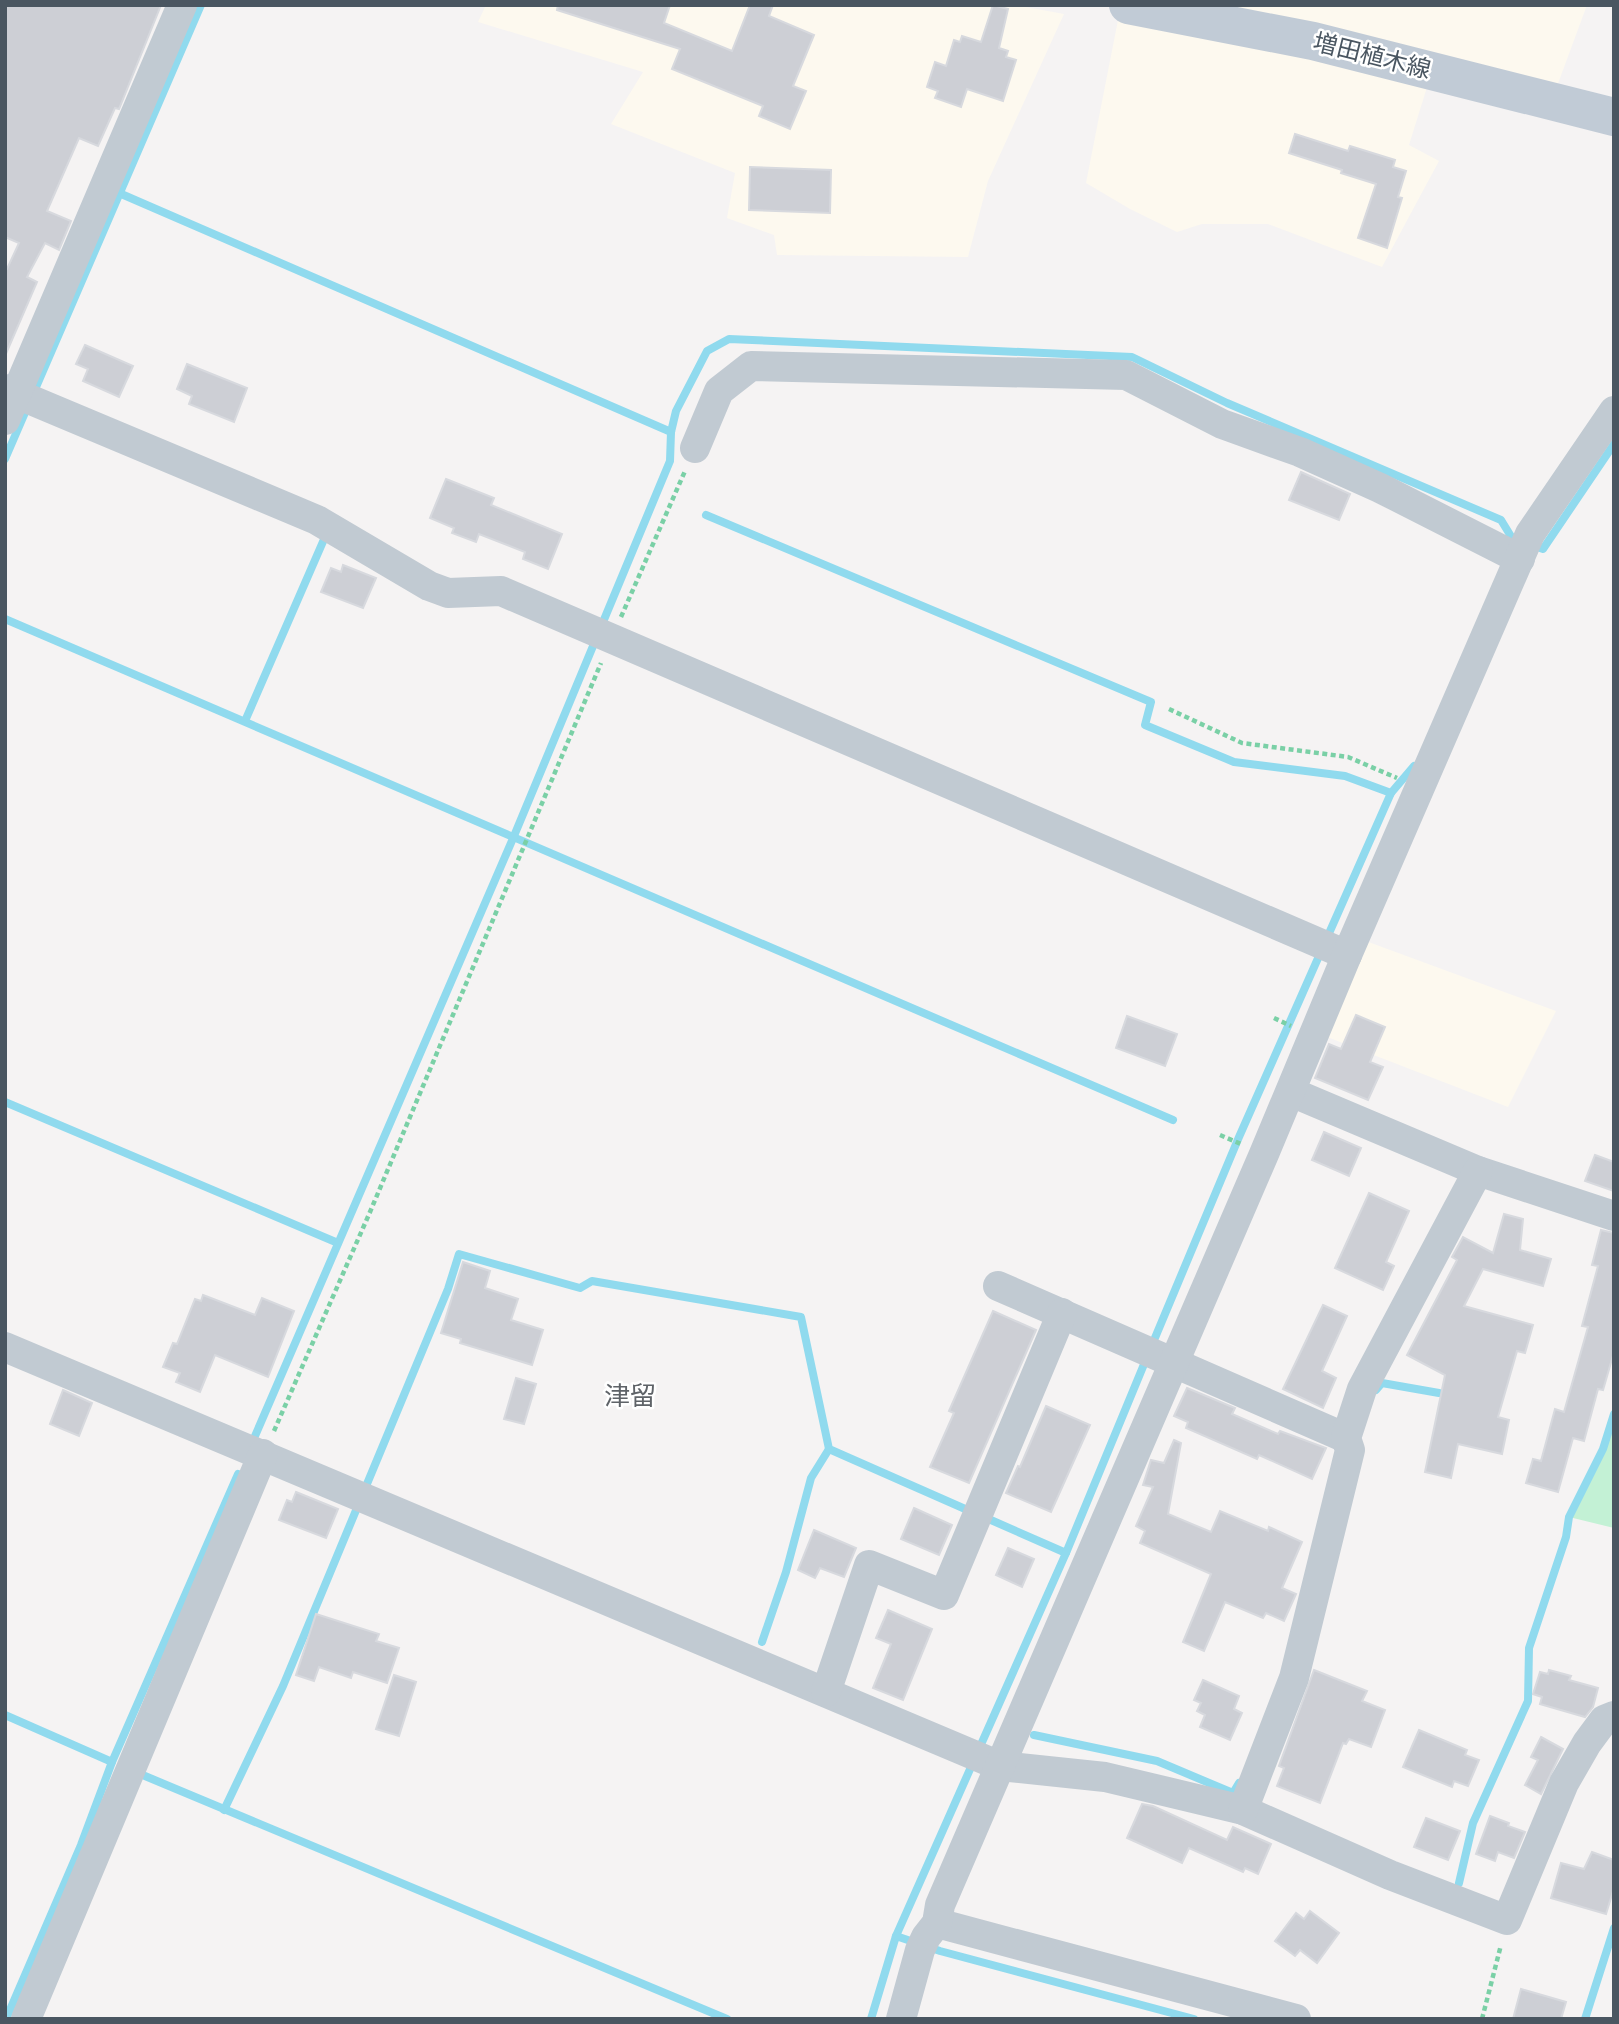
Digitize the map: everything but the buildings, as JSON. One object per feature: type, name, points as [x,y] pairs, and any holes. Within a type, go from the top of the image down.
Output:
[{"type":"street","points":[[182,5],[18,401],[317,520],[429,586],[448,593],[501,591],[1347,955]]},
{"type":"street","name":"増田植木線","points":[[1128,5],[1313,41],[1614,117]]},
{"type":"street","points":[[698,440],[719,391],[751,366],[1126,375],[1222,424],[1300,452],[1517,549]]},
{"type":"street","points":[[901,2019],[989,1761],[1159,1355],[1291,1092],[1517,549],[1614,411]]},
{"type":"street","points":[[1291,1092],[1478,1171],[1614,1216]]},
{"type":"street","points":[[1243,1810],[1294,1678],[1362,1389],[1478,1171]]},
{"type":"street","points":[[998,1286],[1159,1355],[1348,1444]]},
{"type":"street","points":[[826,1692],[869,1565],[944,1595],[1062,1313]]},
{"type":"street","points":[[5,1347],[989,1761],[1105,1777],[1243,1810],[1390,1875],[1507,1920],[1564,1783],[1604,1720],[1614,1716]]},
{"type":"street","points":[[26,2019],[254,1450]]},
{"type":"street","points":[[927,1937],[1296,2019]]},
{"type":"path","points":[[1169,709],[1242,743],[1348,757],[1398,779]]},
{"type":"path","points":[[254,1450],[365,1224],[529,835]]},
{"type":"path","points":[[1482,2019],[1507,1920]]},
{"type":"shaded area","points":[[486,5],[1014,5],[1064,14],[988,181],[968,257],[777,255],[774,235],[727,218],[735,173],[611,124],[643,72],[478,22]]},
{"type":"shaded area","points":[[1199,5],[1587,5],[1556,89]]},
{"type":"shaded area","points":[[1119,15],[1428,84],[1409,145],[1439,161],[1382,267],[1268,224],[1202,224],[1177,232],[1086,183]]},
{"type":"shaded area","points":[[1363,940],[1556,1011],[1508,1107],[1322,1035]]},
{"type":"green space","points":[[1614,1414],[1614,1528],[1569,1517],[1603,1449]]},
{"type":"waterway","points":[[5,459],[201,5]]},
{"type":"waterway","points":[[119,193],[671,432]]},
{"type":"waterway","points":[[252,1443],[514,836],[670,461],[671,432],[676,411],[707,351],[729,339],[1132,357],[1227,403],[1501,520],[1512,538],[1543,549],[1614,444]]},
{"type":"waterway","points":[[706,515],[1151,702],[1145,725],[1234,762],[1345,776],[1391,793]]},
{"type":"waterway","points":[[245,721],[325,537]]},
{"type":"waterway","points":[[5,619],[1173,1120]]},
{"type":"waterway","points":[[1152,1345],[1239,1137],[1391,793],[1414,766]]},
{"type":"waterway","points":[[5,1102],[338,1243]]},
{"type":"waterway","points":[[224,1810],[283,1686],[448,1289],[459,1254],[580,1288],[592,1281],[801,1317],[829,1449],[972,1512]]},
{"type":"waterway","points":[[896,1936],[1066,1553],[1147,1357]]},
{"type":"waterway","points":[[1376,1390],[1382,1383],[1439,1393]]},
{"type":"waterway","points":[[1459,1883],[1473,1823],[1528,1701],[1529,1648],[1566,1537],[1569,1517],[1603,1449],[1614,1414]]},
{"type":"waterway","points":[[762,1642],[786,1572],[811,1478],[829,1449]]},
{"type":"waterway","points":[[6,2019],[81,1845],[112,1762],[238,1474]]},
{"type":"waterway","points":[[984,1517],[1066,1553]]},
{"type":"waterway","points":[[5,1715],[112,1762]]},
{"type":"waterway","points":[[1034,1735],[1157,1761],[1233,1793],[1239,1783]]},
{"type":"waterway","points":[[145,1776],[727,2019]]},
{"type":"waterway","points":[[1585,2019],[1614,1928]]},
{"type":"waterway","points":[[871,2019],[896,1936],[940,1951],[1194,2019]]},
{"type":"district","name":"津留","points":[[630,1396]]}]
